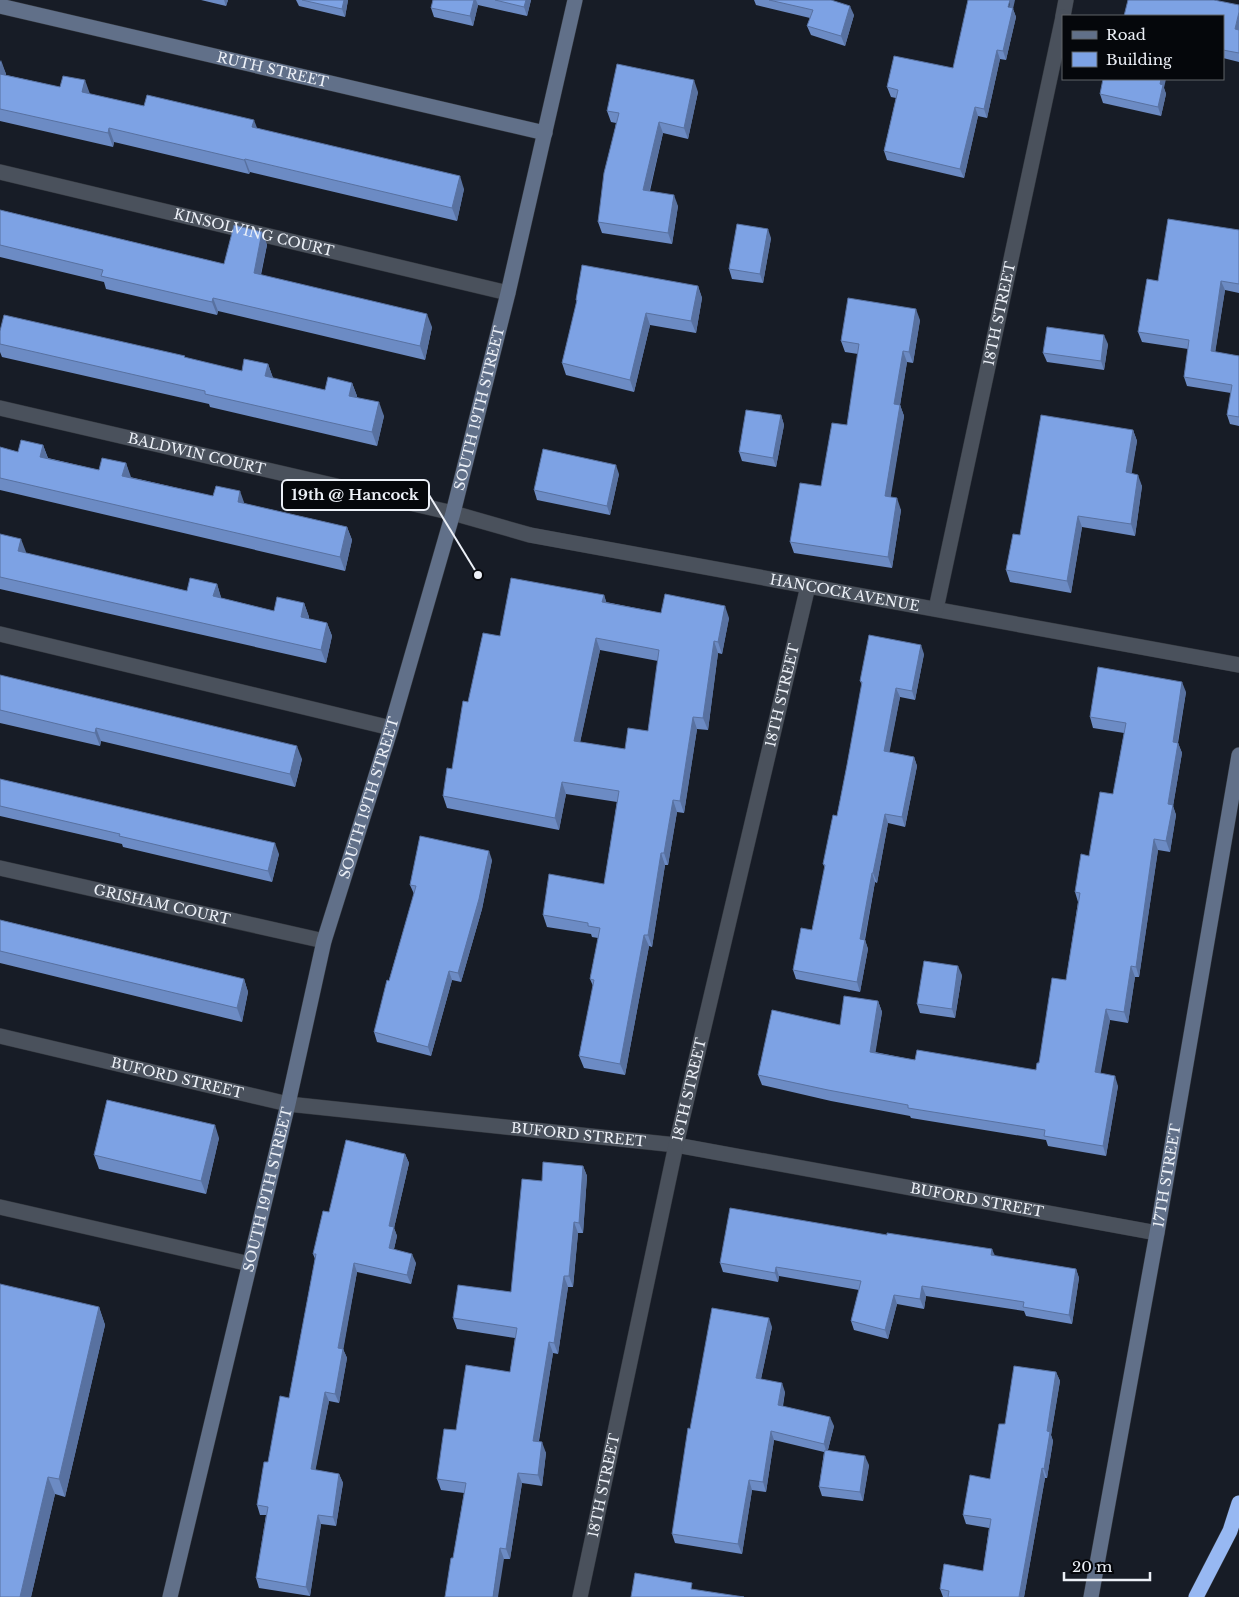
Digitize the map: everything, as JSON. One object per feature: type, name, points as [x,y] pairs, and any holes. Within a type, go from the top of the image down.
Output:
[{"type":"highway","points":[[1196,1597],[1230,1531],[1239,1504]]},
{"type":"street","name":"SOUTH 19TH STREET","points":[[170,1597],[288,1104],[324,941],[391,728],[453,513],[508,293],[575,0]]},
{"type":"street","name":"18TH STREET","points":[[1063,15],[1066,0]]},
{"type":"street","name":"RUTH STREET","points":[[0,6],[545,133]]},
{"type":"street","name":"18TH STREET","points":[[936,609],[1062,22]]},
{"type":"street","name":"KINSOLVING COURT","points":[[0,172],[508,293]]},
{"type":"street","name":"BALDWIN COURT","points":[[0,408],[453,513]]},
{"type":"street","name":"HANCOCK AVENUE","points":[[453,513],[530,535],[1239,665]]},
{"type":"street","name":"18TH STREET","points":[[580,1597],[676,1145],[808,586]]},
{"type":"street","points":[[0,634],[391,728]]},
{"type":"street","name":"17TH STREET","points":[[1091,1597],[1157,1233],[1239,755]]},
{"type":"street","name":"GRISHAM COURT","points":[[0,868],[324,941]]},
{"type":"street","name":"BUFORD STREET","points":[[0,1036],[288,1104],[676,1145],[1157,1233]]},
{"type":"street","points":[[0,1207],[250,1264]]},
{"type":"building","points":[[302,0],[344,0],[342,9]]},
{"type":"building","points":[[433,0],[474,0],[470,16],[431,8]]},
{"type":"building","points":[[495,0],[526,0],[524,7]]},
{"type":"building","points":[[769,0],[831,0],[850,6],[841,36],[807,26],[813,10]]},
{"type":"building","points":[[968,0],[1010,0],[1008,7],[1013,8],[1003,51],[997,50],[984,109],[975,107],[960,169],[884,151],[898,90],[887,87],[894,56],[953,68]]},
{"type":"building","points":[[1128,0],[1214,0],[1239,5],[1235,29],[1239,30],[1239,53],[1224,50],[1224,15],[1124,15]]},
{"type":"building","points":[[617,64],[694,80],[684,128],[659,122],[643,190],[674,195],[668,233],[598,222],[604,173],[619,113],[607,111]]},
{"type":"building","points":[[0,74],[60,87],[63,76],[85,80],[82,92],[144,106],[147,95],[254,120],[252,127],[460,176],[452,208],[109,128],[108,133],[0,109]]},
{"type":"building","points":[[1103,80],[1161,80],[1160,84],[1163,85],[1158,107],[1100,94]]},
{"type":"building","points":[[0,210],[224,264],[234,225],[262,232],[254,273],[427,314],[420,346],[213,298],[212,302],[101,276],[103,270],[0,245]]},
{"type":"building","points":[[1168,219],[1239,230],[1239,284],[1221,281],[1211,351],[1239,356],[1239,417],[1227,415],[1232,385],[1184,377],[1189,340],[1138,332],[1147,279],[1158,281]]},
{"type":"building","points":[[737,224],[768,229],[760,274],[729,269]]},
{"type":"building","points":[[582,265],[698,286],[691,321],[646,313],[630,380],[562,363],[577,300]]},
{"type":"building","points":[[848,298],[916,309],[909,352],[903,351],[894,404],[900,405],[885,496],[897,498],[888,557],[790,542],[800,483],[821,486],[832,423],[847,425],[859,344],[841,341]]},
{"type":"building","points":[[4,315],[185,356],[242,371],[244,359],[268,364],[265,376],[325,390],[328,377],[352,383],[349,396],[379,402],[372,432],[0,344],[0,331]]},
{"type":"building","points":[[1047,327],[1104,335],[1101,361],[1043,353]]},
{"type":"building","points":[[746,410],[781,415],[773,458],[739,452]]},
{"type":"building","points":[[1041,415],[1133,430],[1126,472],[1138,475],[1131,524],[1078,516],[1067,581],[1006,570],[1013,534],[1020,535]]},
{"type":"building","points":[[21,440],[43,445],[40,457],[99,470],[102,458],[126,463],[122,476],[213,496],[216,486],[240,491],[238,502],[347,527],[340,557],[0,478],[0,447],[18,452]]},
{"type":"building","points":[[543,449],[616,465],[607,506],[534,490]]},
{"type":"building","points":[[0,534],[21,539],[18,551],[187,591],[190,578],[217,584],[213,596],[274,611],[277,597],[304,603],[301,617],[327,623],[321,650],[0,577]]},
{"type":"building","points":[[511,578],[604,595],[602,602],[661,613],[665,594],[725,606],[718,642],[714,641],[703,718],[693,717],[680,801],[673,800],[664,853],[661,853],[648,935],[644,935],[620,1064],[579,1056],[594,980],[590,979],[600,928],[588,926],[588,923],[543,915],[549,874],[604,884],[619,791],[562,782],[555,818],[443,796],[447,768],[452,769],[463,701],[468,702],[483,633],[500,636]],"holes":[[[596,638],[659,650],[648,731],[628,728],[625,749],[574,741]]]},
{"type":"building","points":[[869,635],[921,645],[912,691],[896,688],[884,751],[914,757],[902,817],[885,814],[860,939],[865,940],[857,982],[793,970],[801,928],[812,930],[833,815],[837,816],[847,765]]},
{"type":"building","points":[[1098,667],[1182,682],[1173,742],[1178,743],[1168,804],[1173,805],[1166,841],[1154,839],[1136,967],[1131,966],[1124,1012],[1106,1009],[1095,1072],[1115,1076],[1103,1146],[1044,1136],[1045,1130],[908,1108],[908,1105],[758,1075],[772,1010],[840,1025],[844,996],[878,1001],[870,1052],[915,1060],[917,1050],[1036,1070],[1037,1063],[1039,1063],[1052,978],[1066,980],[1080,893],[1075,892],[1081,854],[1089,856],[1100,792],[1113,794],[1126,723],[1090,717]]},
{"type":"building","points":[[0,675],[297,746],[290,774],[96,728],[95,733],[0,710]]},
{"type":"building","points":[[0,779],[275,843],[268,871],[0,806]]},
{"type":"building","points":[[420,836],[489,851],[479,899],[458,973],[449,971],[428,1047],[374,1032],[387,980],[389,981],[416,886],[410,885]]},
{"type":"building","points":[[0,920],[244,979],[237,1008],[0,951]]},
{"type":"building","points":[[924,961],[958,966],[952,1009],[917,1004]]},
{"type":"building","points":[[107,1100],[215,1125],[201,1181],[94,1155]]},
{"type":"building","points":[[346,1140],[405,1154],[389,1226],[394,1227],[389,1248],[412,1254],[407,1275],[354,1263],[338,1348],[343,1349],[335,1394],[325,1392],[311,1469],[339,1474],[333,1517],[318,1515],[306,1587],[256,1578],[268,1507],[257,1505],[264,1462],[268,1462],[280,1396],[289,1398],[316,1254],[313,1254],[323,1211],[329,1212]]},
{"type":"building","points":[[543,1162],[583,1166],[579,1223],[574,1222],[569,1276],[564,1276],[554,1343],[549,1342],[533,1441],[542,1442],[538,1475],[518,1473],[506,1549],[500,1548],[493,1597],[445,1597],[466,1483],[437,1479],[444,1429],[456,1430],[466,1365],[510,1372],[517,1328],[453,1318],[458,1285],[511,1292],[522,1179],[542,1181]]},
{"type":"building","points":[[730,1208],[887,1235],[887,1233],[992,1249],[991,1255],[1076,1269],[1069,1315],[1023,1307],[1024,1302],[922,1286],[920,1299],[894,1295],[885,1330],[851,1321],[861,1281],[776,1267],[775,1273],[720,1263]]},
{"type":"building","points":[[0,1284],[99,1307],[59,1479],[48,1477],[20,1597],[0,1597]]},
{"type":"building","points":[[712,1308],[769,1318],[756,1378],[782,1383],[778,1405],[830,1417],[824,1444],[771,1431],[763,1482],[749,1480],[738,1544],[672,1534],[688,1428],[690,1429]]},
{"type":"building","points":[[1014,1366],[1056,1372],[1047,1431],[1050,1432],[1044,1469],[1042,1468],[1019,1597],[948,1597],[949,1591],[940,1589],[944,1564],[983,1571],[991,1519],[963,1515],[970,1475],[990,1479],[999,1424],[1005,1424]]},
{"type":"building","points":[[825,1450],[865,1456],[860,1492],[819,1487]]},
{"type":"building","points":[[635,1573],[692,1583],[691,1589],[744,1597],[631,1597]]},
{"type":"place","name":"19th @ Hancock","points":[[478,575]]}]
